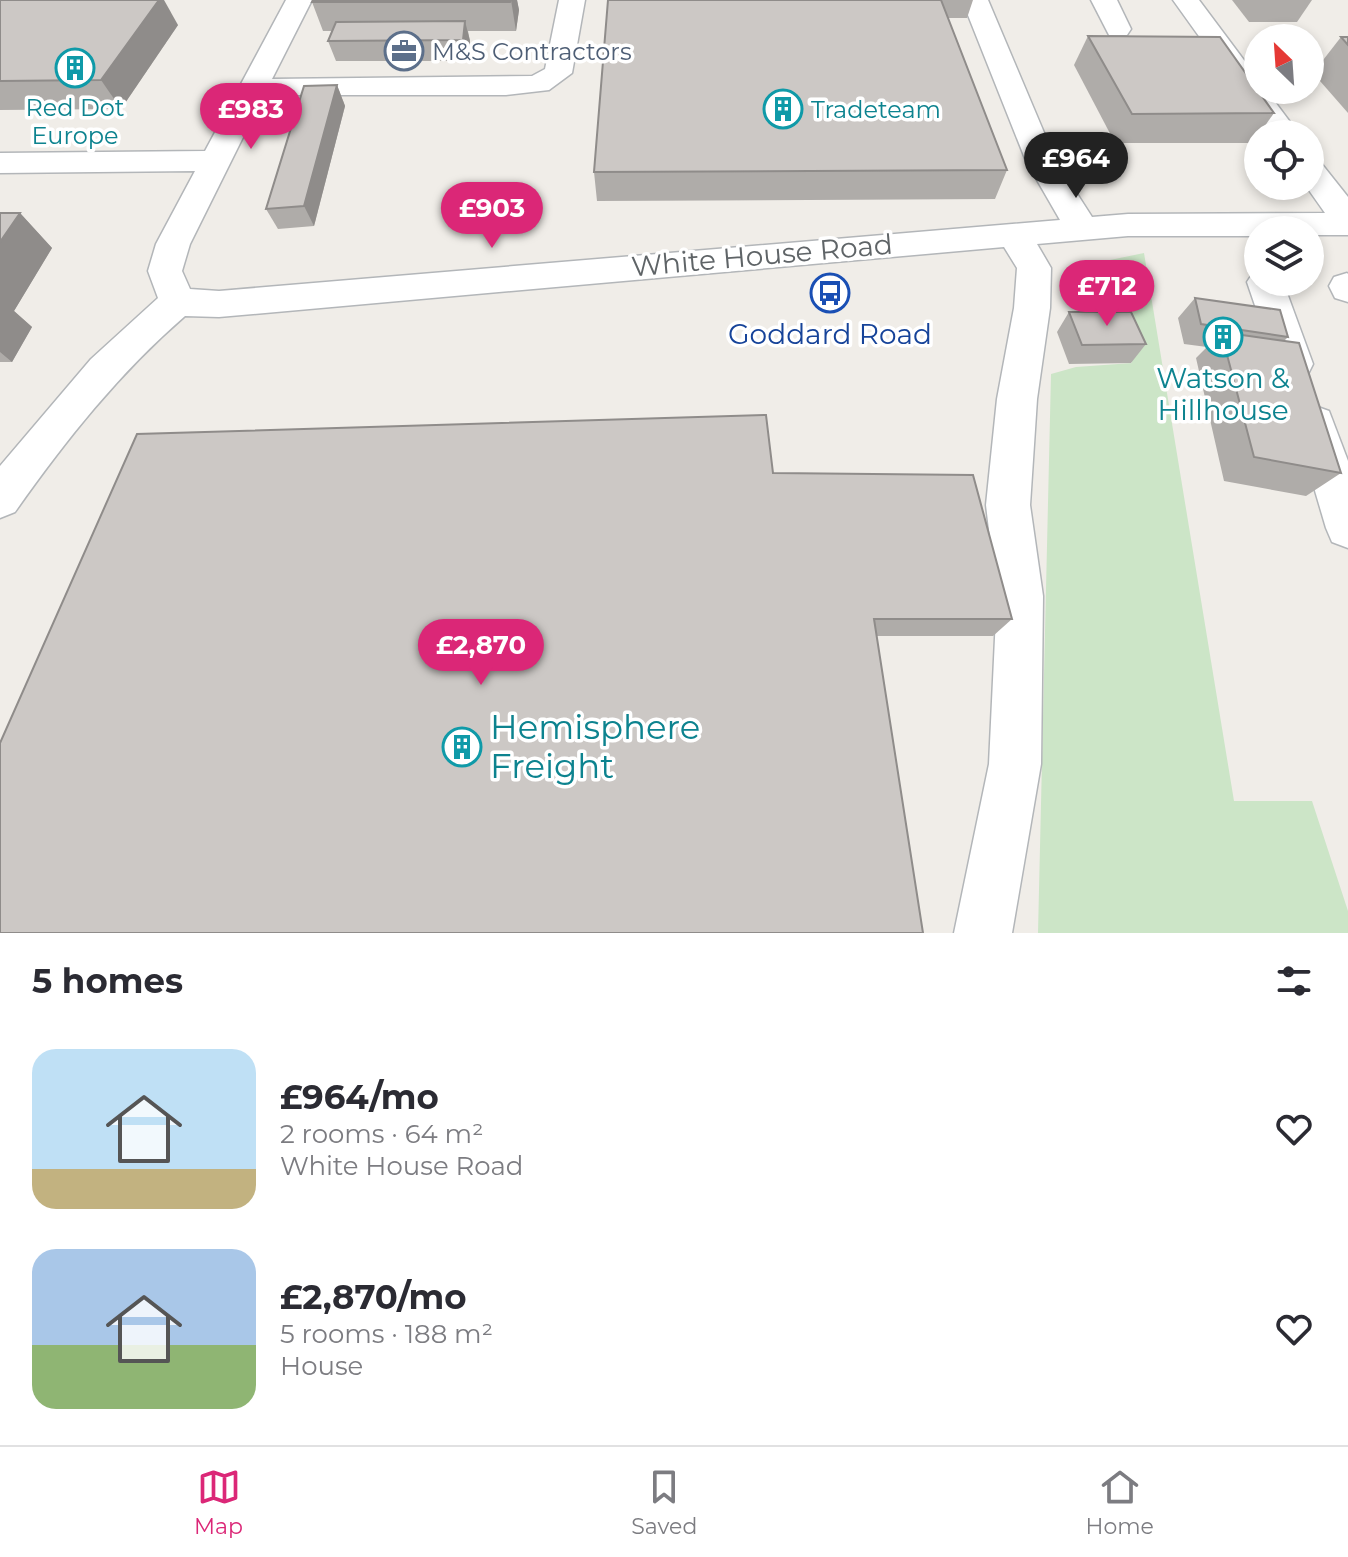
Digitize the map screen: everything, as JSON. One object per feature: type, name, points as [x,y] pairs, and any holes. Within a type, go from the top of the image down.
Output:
[{"type":"street","points":[[0,499],[31,456],[136,335],[177,302],[165,271],[173,244],[299,0]]},
{"type":"street","points":[[254,87],[506,87],[539,84],[558,73],[572,0]]},
{"type":"street","points":[[975,0],[1041,161],[1082,228]]},
{"type":"street","points":[[1104,0],[1118,29]]},
{"type":"street","points":[[1186,0],[1274,120]]},
{"type":"street","points":[[0,163],[216,161]]},
{"type":"street","points":[[1324,189],[1348,222]]},
{"type":"street","name":"White House Road","points":[[1324,222],[1348,222]]},
{"type":"street","name":"White House Road","points":[[177,302],[219,304],[1012,233],[1244,224]]},
{"type":"street","points":[[983,933],[1015,764],[1020,596],[1008,505],[1017,399],[1032,308],[1034,268],[1012,233]]},
{"type":"street","points":[[1272,296],[1330,417],[1348,528]]},
{"type":"green space","points":[[1144,253],[1234,801],[1312,801],[1348,911],[1348,933],[1038,933],[1051,374],[1076,367],[1132,363],[1118,330],[1087,328],[1090,287],[1110,260]]},
{"type":"building","points":[[0,0],[159,0],[101,80],[0,81]]},
{"type":"building","points":[[313,0],[511,0],[312,2]]},
{"type":"building","name":"Tradeteam","points":[[608,0],[941,0],[1007,170],[594,172]]},
{"type":"building","points":[[465,21],[463,40],[328,41],[336,22]]},
{"type":"building","points":[[1088,36],[1220,37],[1244,71],[1244,104],[1268,104],[1274,113],[1132,114]]},
{"type":"building","points":[[337,85],[304,206],[266,209],[304,86]]},
{"type":"building","points":[[0,213],[20,213],[0,242]]},
{"type":"building","points":[[1195,298],[1280,310],[1288,337],[1201,324]]},
{"type":"building","points":[[1069,312],[1131,312],[1146,344],[1082,345]]},
{"type":"building","points":[[1221,332],[1299,343],[1341,473],[1254,457]]},
{"type":"building","name":"Hemisphere Freight","points":[[766,415],[773,473],[973,475],[1012,619],[874,619],[923,933],[0,933],[0,743],[137,434]]},
{"type":"place","name":"M&S Contractors","points":[[404,51]]},
{"type":"place","name":"Red Dot Europe","points":[[75,68]]},
{"type":"place","name":"Tradeteam","points":[[783,109]]},
{"type":"place","name":"Goddard Road","points":[[830,293]]},
{"type":"place","name":"Watson & Hillhouse","points":[[1223,337]]},
{"type":"place","name":"Hemisphere Freight","points":[[462,747]]}]
